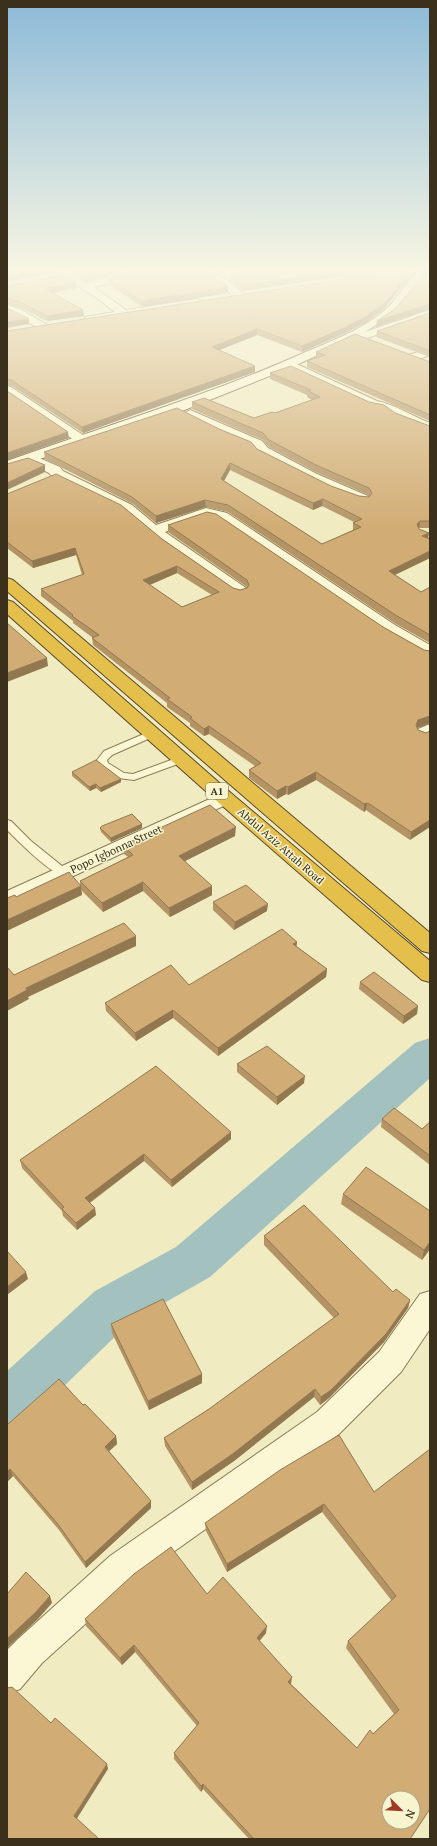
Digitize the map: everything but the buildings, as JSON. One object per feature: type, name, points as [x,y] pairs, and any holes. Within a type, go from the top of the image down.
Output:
[{"type":"highway","name":"Abdul Aziz Attah Road","points":[[7,583],[430,945]]},
{"type":"highway","name":"Abdul Aziz Attah Road","points":[[7,605],[153,732],[225,798],[430,974]]},
{"type":"street","points":[[7,466],[82,439],[178,408],[305,357]]},
{"type":"street","points":[[413,357],[430,363]]},
{"type":"street","points":[[288,364],[373,404],[388,407],[400,415],[430,428]]},
{"type":"street","points":[[7,390],[82,439]]},
{"type":"street","points":[[178,408],[225,431],[257,444],[263,450],[312,477],[363,499]]},
{"type":"street","points":[[30,458],[55,470],[52,477],[127,508],[168,542],[240,591]]},
{"type":"street","points":[[155,530],[206,512],[222,516],[389,629],[430,652]]},
{"type":"street","name":"Popo Igbonna Street","points":[[7,900],[225,798]]},
{"type":"street","points":[[7,1676],[30,1651],[92,1597],[122,1568],[243,1481],[328,1423],[390,1362],[430,1304]]},
{"type":"lane","points":[[153,732],[108,753],[102,760],[103,765],[122,776],[134,777],[182,759]]},
{"type":"lane","points":[[7,824],[27,844],[63,873]]},
{"type":"waterway","points":[[7,1406],[112,1307],[193,1262],[430,1054]]}]
